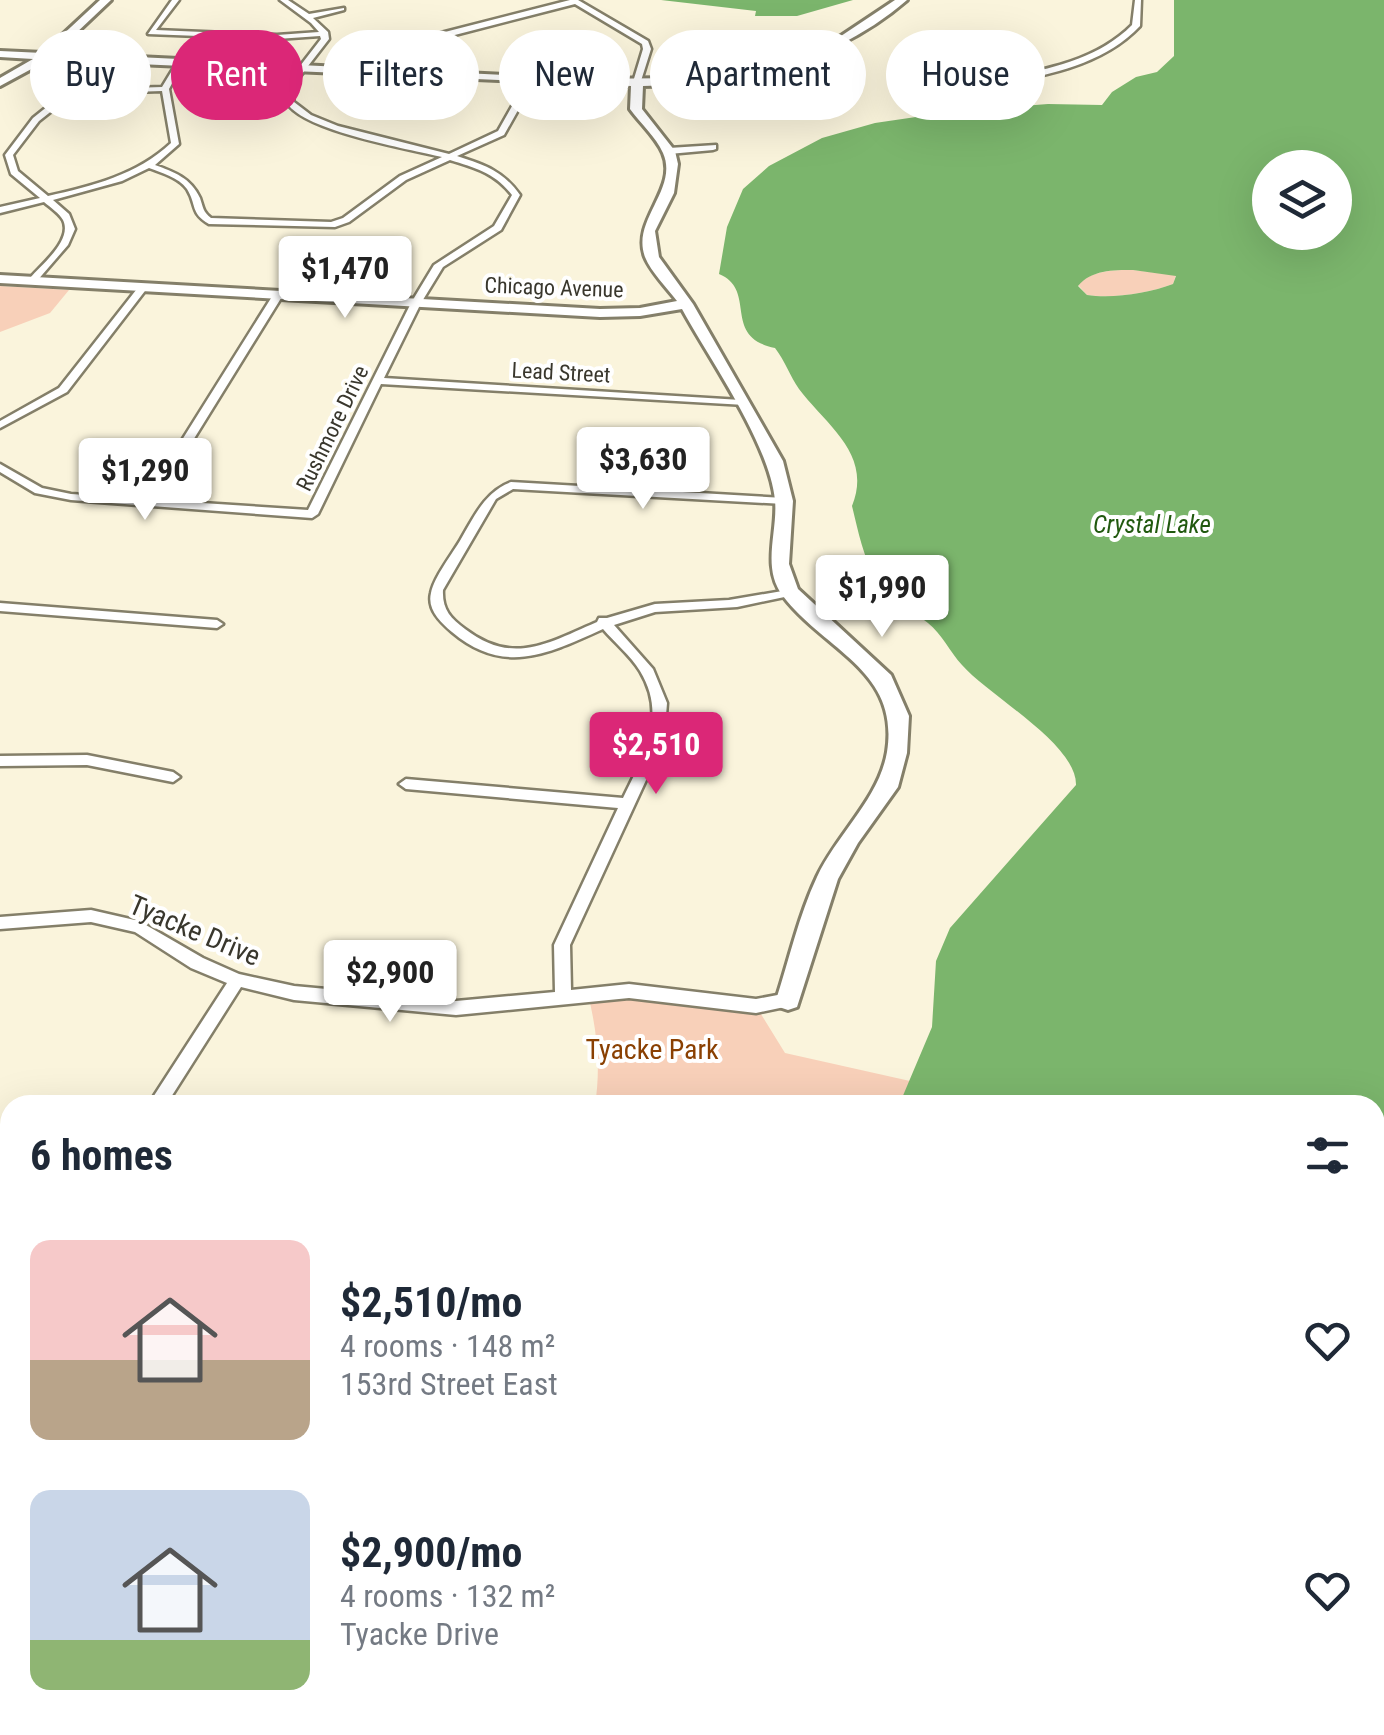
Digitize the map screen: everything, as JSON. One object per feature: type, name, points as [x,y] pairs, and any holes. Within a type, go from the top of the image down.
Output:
[{"type":"street","points":[[74,30],[106,0]]},
{"type":"street","points":[[176,0],[152,32],[278,37],[323,34]]},
{"type":"street","points":[[283,0],[323,33]]},
{"type":"street","points":[[630,82],[716,76],[787,62],[839,42],[902,0]]},
{"type":"street","points":[[1045,69],[1111,49],[1136,26],[1138,0]]},
{"type":"street","points":[[463,30],[575,1],[645,43],[636,109],[669,151],[672,180],[652,218],[649,245],[659,270],[686,304],[775,461],[784,501],[780,564],[790,592],[884,680],[899,716],[897,753],[887,787],[850,837],[828,879],[788,1000]]},
{"type":"street","points":[[306,17],[342,9]]},
{"type":"street","name":"Rushmore Drive","points":[[303,65],[323,41]]},
{"type":"street","points":[[0,54],[30,55]]},
{"type":"street","points":[[0,83],[30,65]]},
{"type":"street","points":[[0,210],[151,166],[175,144],[164,89],[171,78]]},
{"type":"street","points":[[34,280],[66,242],[70,229],[66,216],[14,172],[9,155],[16,141],[59,98],[86,89],[164,89]]},
{"type":"street","name":"Rushmore Drive","points":[[148,503],[312,514],[416,302],[439,265],[498,228],[516,195],[506,180],[451,156],[341,128],[303,112]]},
{"type":"street","points":[[151,166],[180,176],[194,189],[200,214],[209,221],[316,227],[346,220],[403,178],[501,133],[508,120]]},
{"type":"street","points":[[669,151],[713,147]]},
{"type":"street","name":"Chicago Avenue","points":[[0,278],[600,313],[640,312],[686,304]]},
{"type":"street","points":[[0,425],[63,390],[143,287]]},
{"type":"street","points":[[0,467],[40,490],[71,497],[148,503],[278,295]]},
{"type":"street","name":"Lead Street","points":[[378,381],[741,403]]},
{"type":"street","points":[[784,501],[524,484],[500,489],[437,590],[436,604],[440,616],[478,648],[511,656],[546,650],[602,621],[650,608],[732,604],[790,592]]},
{"type":"street","points":[[0,607],[217,624]]},
{"type":"street","points":[[563,996],[562,945],[657,741],[660,703],[646,669],[602,621]]},
{"type":"street","points":[[0,761],[87,760],[173,777]]},
{"type":"street","points":[[406,784],[629,804]]},
{"type":"street","name":"Tyacke Drive","points":[[0,923],[91,916],[139,928],[197,963],[237,980],[294,993],[456,1008],[629,991],[756,1006],[788,1000]]},
{"type":"street","points":[[163,1095],[237,980]]},
{"type":"green space","points":[[1133,270],[1176,275],[1173,284],[1119,296],[1087,295],[1078,285],[1096,274]]},
{"type":"green space","points":[[0,286],[69,290],[50,313],[0,332]]},
{"type":"green space","name":"Tyacke Park","points":[[588,994],[756,1006],[785,1053],[910,1081],[904,1095],[596,1095],[594,1022]]},
{"type":"water","points":[[661,0],[853,0],[797,16],[755,16],[756,11]]},
{"type":"water","name":"Crystal Lake","points":[[1174,0],[1384,0],[1384,1095],[903,1095],[932,1027],[936,961],[950,928],[1076,785],[1072,769],[1047,737],[975,677],[933,627],[881,587],[864,553],[852,506],[857,488],[852,456],[844,441],[799,389],[775,348],[749,334],[737,291],[719,274],[727,227],[743,189],[769,166],[822,138],[895,120],[1045,120],[1045,104],[1102,105],[1112,92],[1136,77],[1157,72],[1174,56]],"holes":[[[1133,270],[1176,276],[1173,284],[1119,296],[1087,295],[1078,286],[1096,274]]]}]
